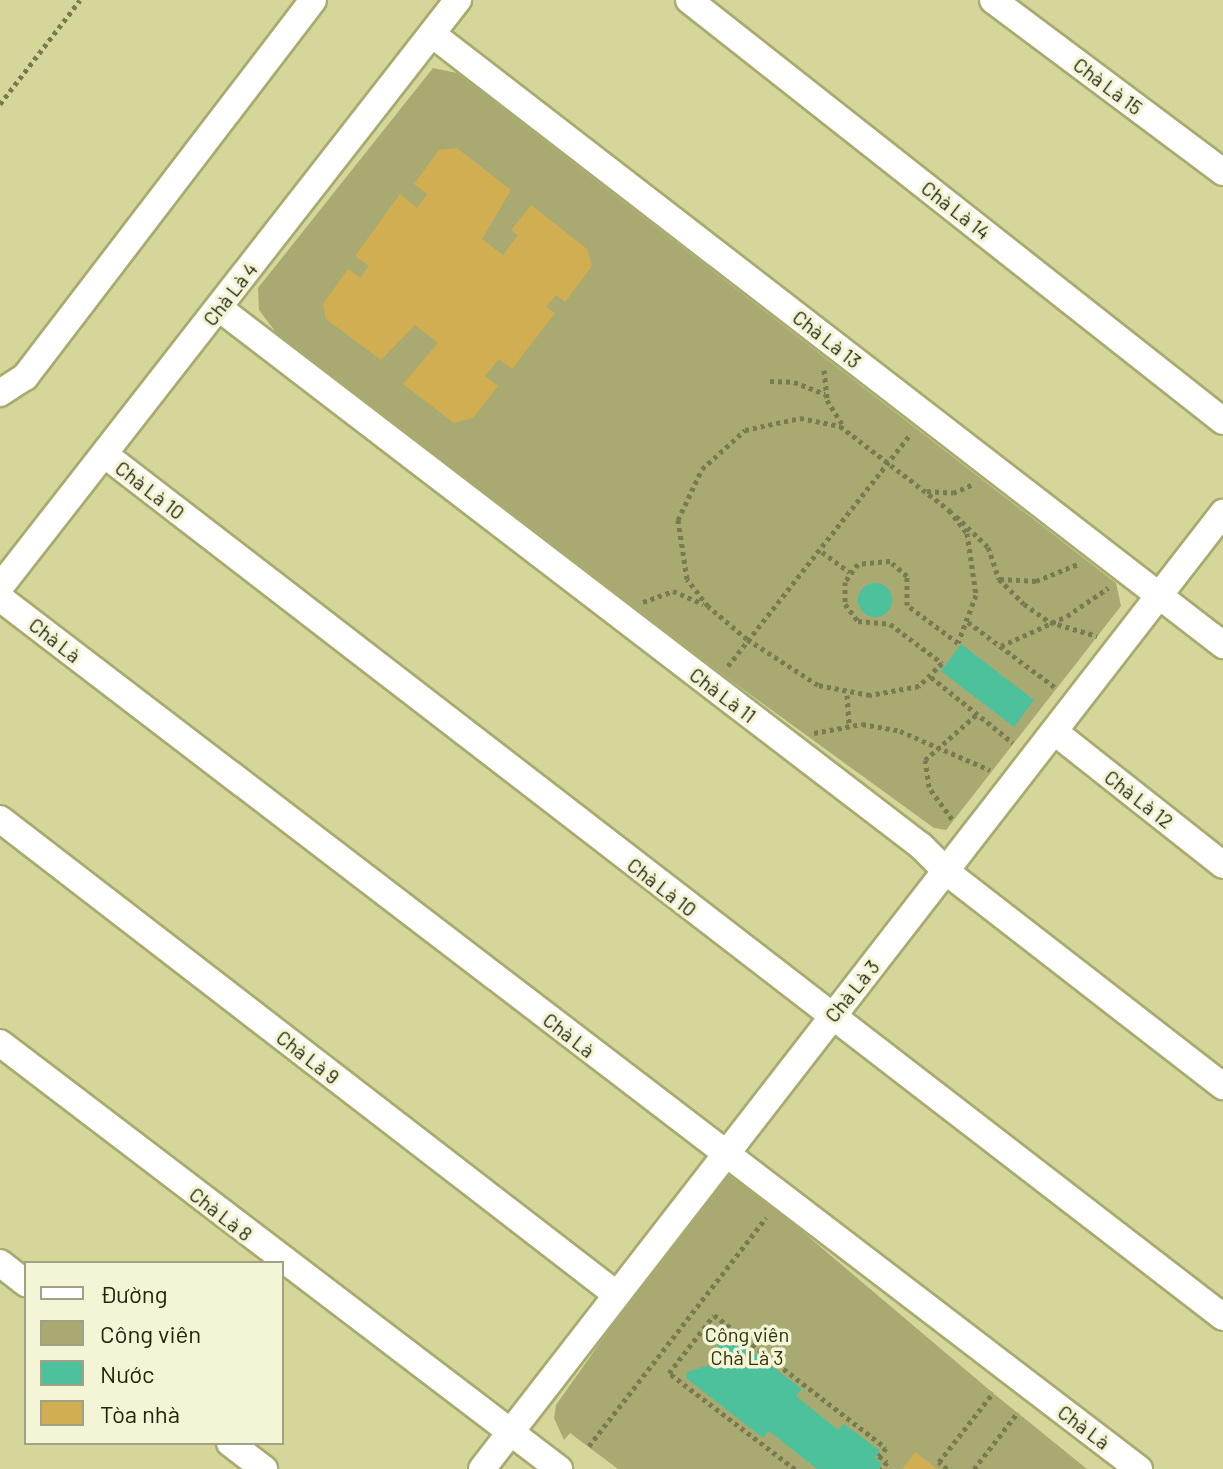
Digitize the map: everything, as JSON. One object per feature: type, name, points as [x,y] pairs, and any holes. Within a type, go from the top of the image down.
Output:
[{"type":"street","points":[[0,393],[25,377],[313,0]]},
{"type":"street","name":"Chà Là 4","points":[[0,587],[458,0]]},
{"type":"street","name":"Chà Là 14","points":[[689,0],[1223,421]]},
{"type":"street","name":"Chà Là 15","points":[[993,0],[1223,172]]},
{"type":"street","name":"Chà Là 13","points":[[432,34],[1223,645]]},
{"type":"street","name":"Chà Là 11","points":[[219,308],[921,846],[948,873],[1223,1086]]},
{"type":"street","name":"Chà Là 10","points":[[104,454],[830,1018],[1223,1317]]},
{"type":"street","name":"Chà Là 3","points":[[482,1469],[508,1431],[830,1018],[948,873],[1223,513]]},
{"type":"street","name":"Chà Là","points":[[0,598],[1139,1469]]},
{"type":"street","name":"Chà Là 12","points":[[1056,733],[1223,865]]},
{"type":"street","name":"Chà Là 9","points":[[0,819],[616,1294]]},
{"type":"street","name":"Chà Là 8","points":[[0,1043],[559,1469]]},
{"type":"street","points":[[0,1263],[24,1281]]},
{"type":"street","points":[[233,1445],[264,1469]]},
{"type":"path","points":[[0,104],[80,0]]},
{"type":"path","points":[[825,358],[826,395],[846,431]]},
{"type":"path","points":[[770,381],[794,382],[826,395]]},
{"type":"path","points":[[949,510],[967,533],[974,562],[976,595],[958,643],[907,605],[907,576],[890,561],[868,560],[850,572],[843,593],[850,614],[868,626],[890,624],[942,663],[931,677],[897,691],[847,695],[818,685],[747,639],[708,606],[687,579],[678,520],[702,469],[745,430],[773,420],[817,419],[846,431],[949,510],[988,547],[999,579],[1050,622],[1098,636]]},
{"type":"path","points":[[722,674],[747,639],[822,552],[916,428]]},
{"type":"path","points":[[923,490],[953,493],[981,478]]},
{"type":"path","points":[[822,552],[850,572]]},
{"type":"path","points":[[999,579],[1036,581],[1086,560]]},
{"type":"path","points":[[1001,646],[1050,622],[1116,583]]},
{"type":"path","points":[[637,605],[673,591],[708,606]]},
{"type":"path","points":[[968,622],[1057,688]]},
{"type":"path","points":[[931,677],[1014,743]]},
{"type":"path","points":[[847,695],[849,725]]},
{"type":"path","points":[[953,821],[924,776],[925,760],[936,749],[952,741],[977,714]]},
{"type":"path","points":[[809,734],[849,725],[900,731],[992,771]]},
{"type":"path","points":[[589,1446],[766,1218]]},
{"type":"path","points":[[795,1469],[669,1373],[714,1315],[886,1448],[879,1456],[887,1462],[881,1469]]},
{"type":"path","points":[[947,1469],[939,1462],[993,1393]]},
{"type":"path","points":[[974,1469],[1018,1412]]},
{"type":"green space","points":[[433,68],[457,73],[1116,583],[1121,606],[946,830],[934,828],[722,674],[278,335],[259,310],[258,288]]},
{"type":"green space","name":"Công viên Chà Là 3","points":[[725,1166],[1087,1469],[618,1469],[570,1433],[564,1440],[554,1418],[556,1405]]},
{"type":"water","points":[[875,583],[887,588],[892,600],[887,612],[875,617],[863,612],[858,600],[863,588]]},
{"type":"water","points":[[961,644],[1034,700],[1014,727],[941,671]]},
{"type":"water","points":[[721,1328],[802,1389],[796,1396],[838,1430],[844,1424],[880,1451],[875,1457],[882,1464],[878,1469],[817,1469],[769,1431],[763,1438],[686,1378],[687,1372],[713,1364],[718,1353],[715,1332]]},
{"type":"building","points":[[457,148],[511,190],[482,239],[503,255],[518,235],[511,230],[531,205],[587,249],[592,266],[565,302],[556,295],[546,307],[555,313],[512,369],[499,359],[485,376],[498,386],[473,418],[454,423],[403,384],[438,343],[415,325],[381,360],[326,319],[323,304],[348,269],[360,278],[369,266],[355,256],[400,194],[417,208],[427,194],[414,184],[439,150]]},
{"type":"building","points":[[915,1452],[937,1469],[902,1469]]}]
